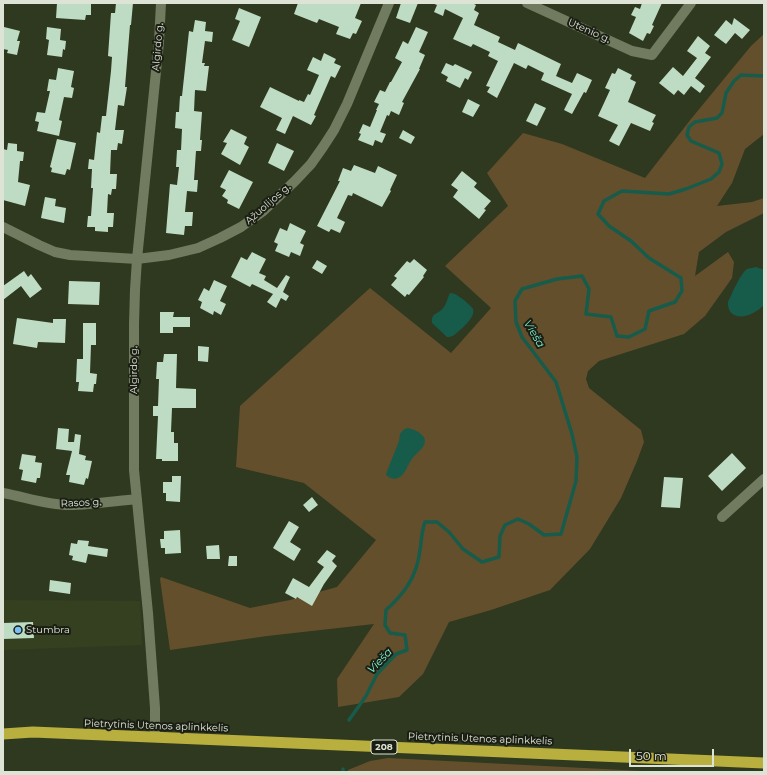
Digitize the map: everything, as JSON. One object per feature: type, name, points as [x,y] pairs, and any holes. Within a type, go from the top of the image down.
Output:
[{"type":"highway","name":"Pietrytinis Utenos aplinkkelis","points":[[3,734],[33,732],[764,764]]},
{"type":"street","name":"Algirdo g.","points":[[156,737],[156,708],[134,470],[133,378],[137,259],[159,42],[161,3]]},
{"type":"street","name":"Ąžuolijos g.","points":[[3,227],[55,252],[70,255],[137,259],[169,255],[198,248],[241,227],[262,212],[295,181],[311,164],[334,130],[347,104],[389,3]]},
{"type":"street","name":"Utenio g.","points":[[526,3],[632,50],[652,55],[691,3]]},
{"type":"street","points":[[722,517],[764,479]]},
{"type":"street","name":"Rasos g.","points":[[3,493],[54,504],[69,505],[137,498]]},
{"type":"shaded area","points":[[764,34],[764,134],[745,149],[732,183],[717,206],[752,202],[764,198],[764,213],[726,232],[699,252],[695,276],[728,252],[734,262],[732,278],[705,316],[684,334],[599,361],[588,371],[586,379],[589,388],[641,430],[644,442],[621,498],[590,549],[550,590],[491,610],[449,622],[423,674],[399,697],[338,707],[337,679],[374,624],[267,636],[170,650],[160,579],[161,577],[250,608],[290,600],[337,587],[376,540],[304,483],[236,467],[240,406],[370,288],[451,353],[491,308],[445,266],[508,206],[487,173],[523,133],[562,144],[645,178],[751,46]]},
{"type":"shaded area","points":[[3,600],[140,601],[142,645],[3,650]]},
{"type":"shaded area","points":[[388,758],[662,772],[348,772],[348,770],[370,761]]},
{"type":"water","points":[[756,267],[764,270],[764,305],[749,315],[736,316],[730,311],[728,302],[744,272],[747,269]]},
{"type":"water","points":[[450,293],[456,294],[464,300],[473,309],[473,313],[470,320],[463,328],[453,336],[447,337],[432,323],[432,319],[434,315],[444,306]]},
{"type":"water","points":[[407,428],[417,431],[423,435],[425,441],[424,445],[422,449],[413,457],[402,475],[394,479],[386,475],[387,471],[399,441],[400,434]]},
{"type":"building","points":[[57,3],[91,3],[91,15],[86,15],[85,20],[56,18]]},
{"type":"building","points":[[116,3],[133,3],[125,87],[127,87],[124,106],[118,105],[115,130],[124,130],[122,144],[118,143],[117,150],[111,150],[110,174],[117,174],[116,189],[112,189],[111,195],[108,194],[107,213],[114,213],[113,227],[108,227],[108,232],[95,231],[95,227],[87,227],[88,216],[91,216],[93,188],[91,188],[92,169],[88,169],[89,159],[94,160],[97,132],[100,133],[102,116],[106,116],[112,57],[108,56],[111,13],[115,13]]},
{"type":"building","points":[[298,3],[361,3],[355,18],[362,21],[356,34],[353,33],[350,39],[336,34],[339,27],[319,19],[317,23],[294,14]]},
{"type":"building","points":[[401,3],[418,3],[410,23],[396,18]]},
{"type":"building","points":[[432,3],[472,3],[476,5],[474,10],[479,13],[474,25],[500,37],[498,42],[515,50],[518,43],[561,64],[556,76],[572,83],[577,73],[592,80],[586,93],[584,92],[572,114],[564,110],[572,94],[541,80],[544,73],[528,65],[526,69],[514,63],[497,98],[487,92],[490,87],[486,86],[498,61],[488,56],[490,52],[473,44],[471,47],[453,39],[463,18],[445,9],[443,16],[434,12],[437,5]]},
{"type":"building","points":[[642,3],[662,3],[652,25],[654,26],[650,34],[647,33],[643,41],[629,33],[636,17],[631,15],[635,7],[640,9]]},
{"type":"building","points":[[239,8],[261,17],[249,47],[232,40],[240,21],[235,19]]},
{"type":"building","points":[[734,18],[750,30],[742,39],[735,33],[726,44],[714,35],[726,20],[732,25]]},
{"type":"building","points":[[195,20],[206,22],[205,31],[213,32],[212,42],[205,41],[202,63],[205,63],[204,66],[209,66],[206,91],[195,90],[194,111],[202,112],[200,140],[202,140],[201,151],[196,151],[194,180],[198,180],[197,192],[187,191],[185,212],[193,212],[192,226],[185,226],[184,235],[166,233],[170,184],[177,185],[179,167],[176,167],[177,150],[181,150],[182,129],[175,128],[176,112],[179,112],[180,96],[182,96],[189,31],[193,32]]},
{"type":"building","points":[[4,27],[20,31],[17,41],[20,41],[17,55],[7,53],[8,50],[3,49]]},
{"type":"building","points":[[47,27],[61,29],[60,40],[66,41],[65,50],[63,49],[62,57],[47,55],[49,40],[46,39]]},
{"type":"building","points":[[416,27],[428,32],[419,52],[425,55],[420,69],[402,102],[404,103],[399,115],[391,111],[389,116],[387,115],[380,132],[386,134],[382,143],[375,140],[373,146],[358,140],[363,124],[370,127],[379,104],[374,102],[380,90],[385,92],[402,62],[395,58],[403,41],[408,44]]},
{"type":"building","points":[[698,36],[710,46],[705,53],[711,57],[695,78],[705,86],[700,93],[691,86],[684,95],[678,90],[674,95],[659,83],[673,67],[683,76],[697,58],[687,51]]},
{"type":"building","points":[[324,53],[336,59],[334,63],[341,66],[335,78],[331,76],[314,115],[316,116],[311,125],[293,116],[285,134],[276,130],[282,118],[260,107],[270,87],[304,102],[308,94],[310,95],[319,75],[307,70],[313,57],[321,61]]},
{"type":"building","points":[[446,63],[453,66],[455,64],[472,72],[468,80],[465,78],[460,88],[446,81],[448,77],[441,73]]},
{"type":"building","points":[[58,68],[74,71],[71,87],[74,88],[72,98],[64,97],[59,120],[62,121],[59,136],[37,131],[39,122],[35,121],[37,112],[45,113],[50,91],[47,91],[49,79],[56,80]]},
{"type":"building","points":[[618,68],[632,75],[630,79],[636,82],[628,102],[656,115],[652,122],[654,123],[650,131],[631,123],[619,146],[609,141],[618,125],[598,116],[610,90],[605,88],[612,73],[615,74]]},
{"type":"building","points":[[468,99],[480,105],[473,117],[462,112]]},
{"type":"building","points":[[535,103],[546,108],[537,126],[526,121]]},
{"type":"building","points":[[231,129],[247,137],[244,144],[249,147],[240,165],[221,154],[227,143],[223,142]]},
{"type":"building","points":[[403,130],[415,137],[411,144],[399,138]]},
{"type":"building","points":[[57,139],[76,143],[70,170],[67,169],[65,175],[51,172],[52,168],[50,167]]},
{"type":"building","points":[[8,143],[17,144],[17,151],[24,152],[23,161],[20,161],[18,182],[30,185],[25,206],[3,200],[3,149],[7,150]]},
{"type":"building","points":[[277,143],[294,151],[284,171],[268,163]]},
{"type":"building","points":[[354,165],[375,173],[378,166],[397,175],[390,190],[391,191],[382,207],[353,193],[352,196],[348,195],[337,218],[345,222],[340,233],[331,229],[329,232],[317,226],[340,181],[338,181],[343,168],[351,171]]},
{"type":"building","points":[[229,170],[253,182],[239,209],[227,203],[228,200],[222,196],[226,190],[220,187]]},
{"type":"building","points":[[462,171],[477,183],[474,187],[491,201],[484,209],[486,210],[479,219],[453,197],[458,190],[451,185]]},
{"type":"building","points":[[45,197],[56,199],[55,206],[66,208],[64,223],[41,218]]},
{"type":"building","points":[[290,223],[306,231],[300,243],[304,245],[300,256],[291,252],[289,257],[275,251],[278,244],[274,242],[280,228],[287,231]]},
{"type":"building","points":[[252,252],[266,259],[259,273],[266,276],[264,280],[277,288],[286,275],[290,277],[283,292],[289,296],[286,301],[281,298],[276,308],[267,302],[273,294],[252,284],[250,287],[231,277],[241,257],[247,260]]},
{"type":"building","points":[[414,259],[427,270],[423,276],[424,277],[409,295],[407,294],[405,297],[391,285],[397,278],[394,276],[407,261],[410,263]]},
{"type":"building","points":[[317,260],[327,266],[322,274],[312,268]]},
{"type":"building","points":[[24,271],[28,277],[31,274],[42,289],[30,298],[21,286],[3,300],[3,286]]},
{"type":"building","points":[[214,280],[227,286],[220,301],[226,304],[221,315],[214,311],[213,315],[200,308],[202,302],[198,300],[204,288],[209,291]]},
{"type":"building","points":[[69,281],[100,282],[99,305],[68,304]]},
{"type":"building","points":[[160,312],[174,312],[173,317],[190,317],[190,327],[173,327],[173,333],[160,333]]},
{"type":"building","points":[[17,318],[53,323],[53,319],[66,319],[65,343],[38,342],[37,348],[13,344]]},
{"type":"building","points":[[83,323],[96,323],[96,345],[91,345],[90,373],[97,374],[93,392],[78,391],[79,382],[76,382],[77,359],[83,359]]},
{"type":"building","points":[[198,346],[209,347],[208,362],[198,361]]},
{"type":"building","points":[[164,354],[177,354],[176,388],[196,389],[196,408],[172,408],[171,432],[174,432],[174,443],[178,443],[178,461],[162,461],[162,459],[156,459],[158,416],[153,416],[153,406],[158,406],[159,379],[156,379],[157,362],[163,362]]},
{"type":"building","points":[[58,428],[69,429],[68,442],[74,442],[75,434],[81,435],[79,454],[86,456],[85,460],[92,461],[88,479],[86,478],[84,485],[69,482],[70,475],[66,475],[72,451],[56,449]]},
{"type":"building","points":[[732,453],[746,468],[722,491],[708,476]]},
{"type":"building","points":[[22,454],[36,456],[35,462],[42,463],[40,478],[37,478],[36,483],[21,480],[23,470],[19,469]]},
{"type":"building","points":[[172,476],[181,476],[180,502],[166,501],[166,493],[163,493],[163,482],[172,482]]},
{"type":"building","points":[[664,477],[683,478],[680,508],[661,507]]},
{"type":"building","points":[[312,497],[318,505],[309,512],[303,505]]},
{"type":"building","points":[[289,521],[299,527],[290,542],[301,549],[294,561],[273,548]]},
{"type":"building","points":[[180,530],[181,553],[165,554],[165,548],[161,548],[160,539],[164,539],[164,531]]},
{"type":"building","points":[[78,540],[89,541],[88,546],[108,549],[107,557],[88,554],[86,563],[72,560],[73,556],[69,555],[71,543],[77,544]]},
{"type":"building","points":[[219,545],[220,559],[207,559],[206,546]]},
{"type":"building","points":[[327,550],[336,556],[332,561],[337,566],[324,584],[312,606],[297,597],[296,599],[285,593],[293,578],[309,587],[324,567],[317,562]]},
{"type":"building","points":[[229,556],[237,556],[237,566],[228,566]]},
{"type":"building","points":[[50,580],[71,583],[70,594],[49,591]]},
{"type":"building","name":"Stumbra","points":[[33,622],[34,638],[3,639],[3,623]]},
{"type":"waterway","name":"Vieša","points":[[349,720],[366,696],[377,674],[396,654],[407,650],[405,635],[390,633],[385,625],[386,610],[399,597],[413,576],[421,546],[425,522],[437,522],[449,532],[463,549],[482,562],[499,557],[500,536],[505,525],[518,519],[529,524],[544,535],[561,534],[576,481],[577,457],[572,434],[556,382],[522,337],[516,322],[515,301],[522,289],[557,279],[582,276],[589,289],[586,314],[611,317],[617,336],[629,337],[645,329],[649,311],[675,302],[682,291],[681,278],[649,258],[631,241],[609,226],[598,214],[604,201],[622,191],[669,194],[711,179],[719,172],[722,164],[719,153],[691,141],[687,135],[689,127],[695,122],[717,118],[722,113],[726,93],[734,81],[741,75],[764,76]]},
{"type":"place","name":"Stumbra","points":[[18,630]]}]
